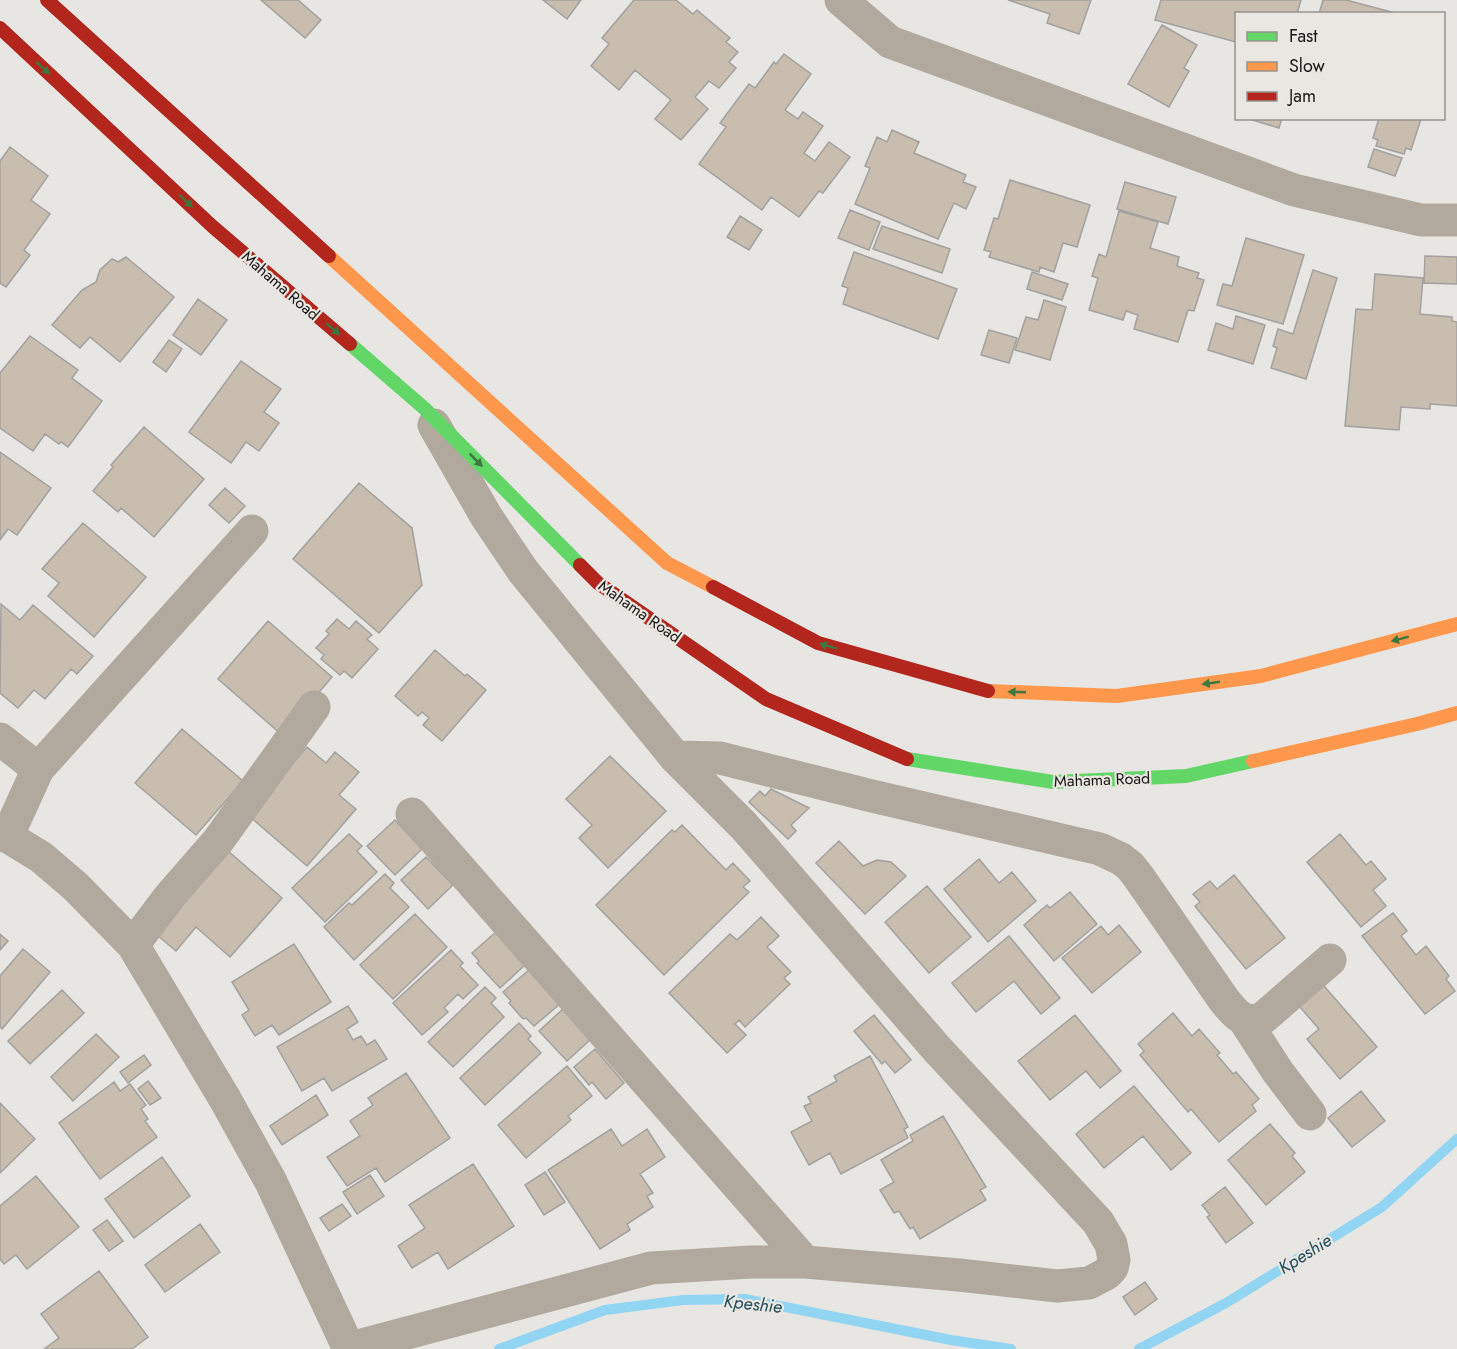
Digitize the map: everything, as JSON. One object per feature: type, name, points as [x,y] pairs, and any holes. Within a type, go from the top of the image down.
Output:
[{"type":"street","points":[[47,0],[667,563],[818,643],[989,692],[1117,696],[1261,676],[1457,624]]},
{"type":"street","points":[[841,0],[890,42],[1294,190],[1421,220],[1457,220]]},
{"type":"street","name":"Mahama Road","points":[[0,28],[212,225],[424,408],[598,583],[766,699],[903,758],[1053,782],[1186,776],[1457,713]]},
{"type":"street","points":[[252,531],[38,769],[4,835],[41,857],[75,886],[133,945],[272,1182],[348,1349],[651,1268],[750,1262],[805,1263],[959,1275],[1057,1286],[1089,1282],[1106,1274],[1112,1268],[1114,1260],[1111,1244],[1098,1221],[937,1049],[744,826],[675,757],[523,571],[486,516],[424,408]]},
{"type":"street","points":[[133,945],[170,896],[218,841],[314,707]]},
{"type":"street","points":[[0,739],[38,769]]},
{"type":"street","points":[[675,757],[720,758],[1100,849],[1121,859],[1134,871],[1224,1000],[1234,1013],[1245,1021],[1278,1072],[1310,1114]]},
{"type":"street","points":[[412,814],[805,1263]]},
{"type":"street","points":[[1245,1021],[1255,1022],[1263,1018],[1330,960]]},
{"type":"building","points":[[261,0],[298,0],[321,20],[305,38]]},
{"type":"building","points":[[543,0],[581,0],[567,19]]},
{"type":"building","points":[[634,0],[676,0],[693,14],[697,10],[730,38],[726,42],[738,52],[729,62],[736,68],[719,88],[709,81],[695,97],[708,109],[681,140],[655,119],[671,100],[635,70],[619,90],[591,66],[609,44],[602,38]]},
{"type":"building","points":[[1008,0],[1091,0],[1079,34],[1047,23],[1050,14]]},
{"type":"building","points":[[1161,0],[1301,0],[1298,12],[1235,12],[1235,42],[1155,20]]},
{"type":"building","points":[[1323,0],[1346,0],[1391,12],[1320,12]]},
{"type":"building","points":[[1162,25],[1197,45],[1184,68],[1189,71],[1169,107],[1128,84]]},
{"type":"building","points":[[784,54],[811,74],[785,110],[798,119],[803,112],[823,126],[804,153],[815,161],[829,142],[850,157],[823,193],[819,191],[799,217],[771,197],[762,210],[699,164],[726,127],[720,123],[749,84],[755,88],[774,62],[776,64]]},
{"type":"building","points":[[1253,120],[1281,120],[1279,128]]},
{"type":"building","points":[[1378,120],[1421,120],[1411,150],[1406,148],[1404,154],[1376,146],[1378,140],[1373,138]]},
{"type":"building","points":[[892,130],[919,142],[914,153],[966,175],[963,182],[976,187],[966,209],[954,203],[938,239],[855,204],[870,168],[865,166],[877,137],[887,142]]},
{"type":"building","points":[[10,147],[48,176],[31,200],[50,214],[24,250],[30,255],[6,287],[0,283],[0,161]]},
{"type":"building","points":[[1374,149],[1402,158],[1395,176],[1368,167]]},
{"type":"building","points":[[1010,180],[1090,205],[1077,247],[1063,243],[1054,272],[1040,267],[1039,272],[989,257],[991,252],[984,250],[994,218],[998,219]]},
{"type":"building","points":[[1125,182],[1176,197],[1168,224],[1117,209]]},
{"type":"building","points":[[850,210],[880,222],[869,250],[838,238]]},
{"type":"building","points":[[1119,211],[1158,222],[1150,248],[1179,257],[1177,266],[1199,273],[1197,278],[1204,280],[1194,311],[1188,310],[1178,342],[1134,329],[1138,315],[1126,311],[1123,320],[1089,310],[1098,278],[1092,276],[1099,254],[1106,257]]},
{"type":"building","points":[[740,216],[762,230],[749,250],[727,237]]},
{"type":"building","points":[[882,226],[950,249],[942,273],[873,249]]},
{"type":"building","points":[[1246,238],[1304,255],[1283,324],[1217,305],[1223,284],[1232,286]]},
{"type":"building","points":[[854,252],[957,289],[938,339],[843,304],[848,288],[842,286]]},
{"type":"building","points":[[1425,256],[1457,257],[1457,284],[1424,283]]},
{"type":"building","points":[[126,257],[174,297],[120,362],[90,337],[80,348],[52,325],[82,290],[96,282],[100,270],[112,259],[118,262]]},
{"type":"building","points":[[1313,270],[1337,278],[1306,379],[1271,368],[1277,348],[1273,346],[1278,329],[1293,334]]},
{"type":"building","points":[[1032,272],[1068,284],[1062,300],[1027,289]]},
{"type":"building","points":[[1375,274],[1423,278],[1420,314],[1452,317],[1452,321],[1457,322],[1457,406],[1430,404],[1430,409],[1401,407],[1399,430],[1345,426],[1356,309],[1372,310]]},
{"type":"building","points":[[198,299],[227,320],[201,355],[173,335]]},
{"type":"building","points":[[1044,300],[1066,307],[1050,360],[1015,350],[1026,317],[1038,320]]},
{"type":"building","points":[[1236,316],[1265,325],[1253,364],[1208,350],[1216,323],[1233,329]]},
{"type":"building","points":[[989,330],[1017,338],[1009,363],[981,355]]},
{"type":"building","points":[[30,336],[78,370],[72,378],[102,401],[68,447],[61,442],[59,444],[45,434],[33,451],[0,428],[0,373]]},
{"type":"building","points":[[169,340],[182,349],[166,372],[153,362]]},
{"type":"building","points":[[241,361],[281,389],[264,412],[279,423],[259,451],[246,442],[231,463],[189,432]]},
{"type":"building","points":[[144,427],[204,479],[154,537],[121,508],[118,512],[93,491],[113,467],[111,465]]},
{"type":"building","points":[[0,452],[51,488],[17,535],[8,529],[0,540]]},
{"type":"building","points":[[359,483],[412,528],[422,585],[379,633],[293,559]]},
{"type":"building","points":[[225,488],[245,506],[229,523],[209,505]]},
{"type":"building","points":[[83,523],[146,577],[94,637],[48,596],[59,583],[42,569]]},
{"type":"building","points":[[1,604],[20,620],[33,605],[93,656],[77,674],[71,669],[45,699],[34,690],[18,708],[0,693]]},
{"type":"building","points":[[337,619],[349,629],[356,621],[372,635],[367,639],[378,649],[352,678],[344,671],[340,675],[321,659],[324,655],[316,648],[329,634],[326,631]]},
{"type":"building","points":[[268,621],[332,677],[282,735],[218,679]]},
{"type":"building","points":[[435,650],[465,676],[467,674],[486,690],[442,741],[423,725],[429,718],[422,712],[418,716],[395,696]]},
{"type":"building","points":[[182,729],[243,781],[196,835],[135,783]]},
{"type":"building","points":[[307,747],[326,763],[335,752],[359,772],[339,795],[356,809],[307,866],[248,815]]},
{"type":"building","points":[[610,756],[666,811],[608,868],[579,838],[592,825],[566,799]]},
{"type":"building","points":[[771,789],[809,808],[791,825],[796,831],[788,839],[749,802],[760,791],[765,796]]},
{"type":"building","points":[[395,820],[422,849],[395,875],[367,846]]},
{"type":"building","points":[[682,825],[726,870],[733,863],[750,881],[743,887],[749,892],[664,975],[596,905],[672,830],[675,832]]},
{"type":"building","points":[[349,834],[362,846],[357,851],[377,872],[325,922],[292,888]]},
{"type":"building","points":[[1340,834],[1366,865],[1371,861],[1386,879],[1373,890],[1386,906],[1361,927],[1307,862]]},
{"type":"building","points":[[839,841],[863,866],[877,860],[891,862],[906,876],[865,914],[816,863]]},
{"type":"building","points":[[220,844],[282,898],[230,957],[196,927],[176,951],[151,930]]},
{"type":"building","points":[[426,857],[453,885],[428,909],[401,880]]},
{"type":"building","points":[[979,859],[999,883],[1012,872],[1036,901],[988,942],[944,889]]},
{"type":"building","points":[[385,874],[394,883],[390,888],[409,907],[354,960],[324,927]]},
{"type":"building","points":[[1234,875],[1285,938],[1246,969],[1195,906],[1200,902],[1193,894],[1210,881],[1217,889]]},
{"type":"building","points":[[927,886],[971,937],[929,973],[885,922]]},
{"type":"building","points":[[1070,892],[1097,924],[1054,961],[1024,925],[1047,905],[1050,908]]},
{"type":"building","points":[[1393,913],[1407,931],[1401,936],[1416,955],[1426,946],[1449,976],[1446,979],[1455,991],[1425,1014],[1362,936]]},
{"type":"building","points":[[415,914],[447,947],[393,999],[360,965]]},
{"type":"building","points":[[761,917],[779,936],[767,947],[791,972],[784,978],[790,984],[745,1027],[739,1020],[735,1024],[746,1035],[727,1053],[669,993],[730,934],[737,940]]},
{"type":"building","points":[[1119,925],[1141,952],[1092,993],[1062,958],[1101,926],[1108,935]]},
{"type":"building","points":[[496,932],[526,964],[500,988],[477,963],[479,961],[472,953]]},
{"type":"building","points":[[0,934],[8,941],[0,950]]},
{"type":"building","points":[[1009,936],[1060,998],[1041,1014],[1014,981],[976,1012],[952,983]]},
{"type":"building","points":[[294,944],[331,1002],[279,1035],[272,1025],[255,1036],[242,1015],[249,1010],[232,982]]},
{"type":"building","points":[[23,949],[50,972],[2,1029],[0,1026],[0,976]]},
{"type":"building","points":[[451,950],[463,963],[460,966],[478,985],[463,999],[458,994],[444,1008],[448,1012],[422,1035],[393,1003]]},
{"type":"building","points":[[529,970],[560,1004],[534,1026],[526,1018],[523,1019],[503,992]]},
{"type":"building","points":[[1318,979],[1377,1047],[1340,1079],[1307,1039],[1319,1029],[1294,1000]]},
{"type":"building","points":[[485,987],[496,998],[491,1003],[504,1017],[453,1067],[428,1042]]},
{"type":"building","points":[[62,990],[84,1013],[30,1064],[8,1041]]},
{"type":"building","points":[[348,1006],[358,1022],[347,1029],[353,1040],[361,1036],[367,1045],[375,1040],[387,1059],[332,1091],[324,1078],[302,1091],[277,1047]]},
{"type":"building","points":[[563,1009],[591,1039],[567,1061],[539,1031]]},
{"type":"building","points":[[1173,1013],[1192,1036],[1199,1029],[1220,1053],[1217,1055],[1233,1074],[1236,1072],[1259,1099],[1252,1105],[1256,1111],[1219,1142],[1191,1109],[1188,1112],[1140,1055],[1144,1051],[1138,1044]]},
{"type":"building","points":[[874,1015],[911,1060],[895,1073],[885,1061],[882,1064],[854,1031]]},
{"type":"building","points":[[1075,1015],[1121,1071],[1100,1088],[1086,1071],[1050,1100],[1018,1061]]},
{"type":"building","points":[[519,1023],[531,1036],[528,1039],[541,1053],[485,1105],[460,1078]]},
{"type":"building","points":[[96,1034],[119,1057],[73,1101],[51,1077]]},
{"type":"building","points":[[595,1049],[624,1083],[606,1099],[592,1082],[589,1085],[574,1067]]},
{"type":"building","points":[[144,1055],[151,1065],[128,1083],[120,1072]]},
{"type":"building","points":[[870,1056],[908,1127],[904,1129],[908,1138],[841,1174],[830,1153],[809,1165],[791,1132],[812,1121],[804,1106],[811,1103],[808,1097],[837,1081],[834,1076]]},
{"type":"building","points":[[567,1066],[592,1096],[568,1116],[571,1120],[526,1158],[498,1125]]},
{"type":"building","points":[[406,1073],[450,1138],[385,1182],[376,1168],[347,1186],[327,1157],[360,1136],[350,1121],[373,1105],[368,1098]]},
{"type":"building","points":[[148,1081],[161,1098],[150,1105],[138,1089]]},
{"type":"building","points":[[114,1082],[120,1091],[130,1084],[146,1105],[141,1109],[148,1119],[145,1121],[157,1137],[100,1179],[59,1123]]},
{"type":"building","points":[[1134,1086],[1191,1153],[1171,1170],[1143,1136],[1104,1168],[1076,1134]]},
{"type":"building","points":[[1361,1091],[1385,1121],[1352,1147],[1328,1118]]},
{"type":"building","points":[[316,1095],[328,1115],[282,1145],[270,1126]]},
{"type":"building","points":[[0,1103],[35,1139],[0,1173]]},
{"type":"building","points":[[943,1116],[986,1187],[980,1190],[986,1200],[920,1239],[913,1227],[910,1229],[899,1211],[894,1213],[880,1190],[894,1182],[881,1160],[913,1141],[910,1135]]},
{"type":"building","points":[[1270,1124],[1295,1153],[1292,1156],[1305,1172],[1266,1205],[1228,1160]]},
{"type":"building","points":[[611,1129],[622,1146],[647,1129],[665,1157],[640,1174],[653,1193],[647,1196],[653,1207],[627,1224],[630,1230],[600,1249],[548,1170]]},
{"type":"building","points":[[162,1157],[190,1196],[134,1238],[105,1199]]},
{"type":"building","points":[[473,1164],[514,1226],[448,1269],[438,1252],[412,1268],[398,1246],[425,1228],[409,1205]]},
{"type":"building","points":[[545,1172],[565,1202],[544,1215],[525,1185]]},
{"type":"building","points":[[370,1175],[384,1196],[357,1214],[343,1192]]},
{"type":"building","points":[[36,1176],[79,1227],[27,1269],[16,1255],[4,1264],[0,1259],[0,1206]]},
{"type":"building","points":[[1225,1187],[1253,1223],[1226,1243],[1207,1217],[1210,1215],[1202,1205]]},
{"type":"building","points":[[342,1204],[351,1216],[329,1231],[320,1218]]},
{"type":"building","points":[[107,1220],[123,1241],[109,1251],[93,1230]]},
{"type":"building","points":[[200,1224],[220,1252],[165,1292],[145,1265]]},
{"type":"building","points":[[99,1271],[148,1337],[132,1349],[44,1349],[59,1338],[41,1314]]},
{"type":"building","points":[[1145,1282],[1157,1299],[1135,1315],[1123,1297]]},
{"type":"waterway","name":"Kpeshie","points":[[1139,1349],[1226,1303],[1382,1207],[1457,1139]]},
{"type":"waterway","name":"Kpeshie","points":[[499,1349],[605,1310],[683,1300],[745,1299],[951,1340],[1011,1349]]},
{"type":"traffic: fast","points":[[350,344],[424,408],[580,565]]},
{"type":"traffic: fast","points":[[907,759],[1053,782],[1186,776],[1253,761]]},
{"type":"traffic: slow","points":[[329,256],[667,563],[713,587]]},
{"type":"traffic: slow","points":[[988,691],[1117,696],[1261,676],[1457,624]]},
{"type":"traffic: slow","points":[[1253,761],[1457,713]]},
{"type":"traffic: jam","points":[[47,0],[329,256]]},
{"type":"traffic: jam","points":[[0,28],[212,226],[350,344]]},
{"type":"traffic: jam","points":[[580,565],[598,583],[766,699],[907,759]]},
{"type":"traffic: jam","points":[[713,587],[818,643],[988,691]]}]
